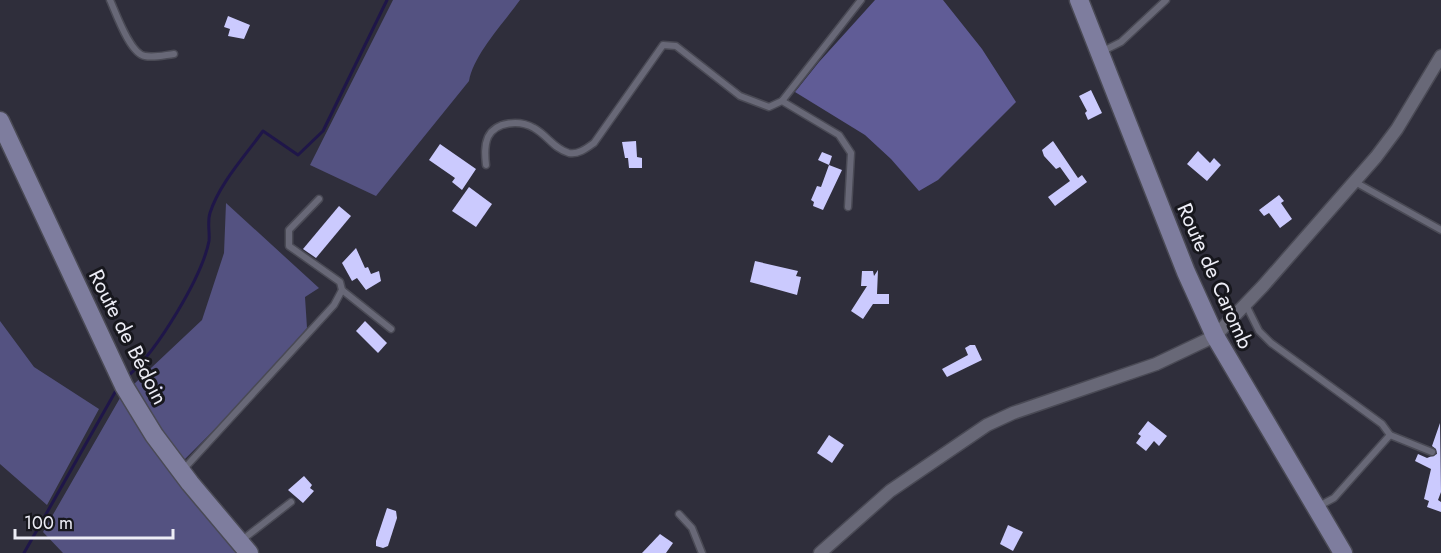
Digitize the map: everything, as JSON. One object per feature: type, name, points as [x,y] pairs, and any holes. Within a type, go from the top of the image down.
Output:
[{"type":"main road","name":"Route de Caromb","points":[[1079,0],[1186,272],[1215,336],[1236,376],[1318,507],[1343,553]]},
{"type":"main road","name":"Route de Bédoin","points":[[0,121],[124,386],[182,472],[244,548]]},
{"type":"street","points":[[820,553],[890,491],[987,425],[1013,413],[1156,364],[1215,336],[1355,182],[1397,129],[1441,56]]},
{"type":"lane","points":[[110,0],[132,46],[139,54],[145,56],[174,54]]},
{"type":"lane","points":[[486,165],[485,150],[489,136],[498,127],[512,122],[533,127],[559,149],[571,154],[583,151],[594,143],[663,45],[676,46],[740,96],[769,107],[782,100],[861,0]]},
{"type":"lane","points":[[1100,53],[1121,42],[1166,0]]},
{"type":"lane","points":[[782,100],[839,135],[851,153],[848,207]]},
{"type":"lane","points":[[1355,182],[1441,230]]},
{"type":"lane","points":[[319,199],[289,230],[289,246],[340,282],[342,290],[391,329]]},
{"type":"lane","points":[[182,472],[334,305],[342,290]]},
{"type":"lane","points":[[1246,304],[1259,331],[1271,344],[1382,424],[1390,435],[1432,452]]},
{"type":"lane","points":[[1318,507],[1334,498],[1390,435]]},
{"type":"lane","points":[[244,548],[291,502]]},
{"type":"lane","points":[[679,514],[692,528],[702,553]]},
{"type":"shaded area","points":[[393,0],[520,0],[483,49],[469,81],[376,196],[310,165]]},
{"type":"shaded area","points":[[875,0],[943,0],[982,49],[1016,102],[938,180],[919,191],[891,159],[865,135],[795,92]]},
{"type":"shaded area","points":[[226,203],[319,288],[305,297],[307,328],[246,398],[183,461],[133,385],[202,320],[224,253]]},
{"type":"shaded area","points":[[0,321],[34,367],[99,409],[47,505],[0,464]]},
{"type":"shaded area","points":[[120,398],[160,457],[240,553],[63,553],[43,532]]},
{"type":"building","points":[[228,16],[250,25],[244,39],[228,36],[230,29],[224,27]]},
{"type":"building","points":[[1091,90],[1102,113],[1088,120],[1085,113],[1087,111],[1079,96]]},
{"type":"building","points":[[636,141],[637,157],[642,158],[642,168],[629,168],[622,142]]},
{"type":"building","points":[[1053,141],[1078,178],[1082,175],[1087,182],[1055,206],[1048,197],[1070,181],[1060,167],[1056,169],[1044,156],[1042,150]]},
{"type":"building","points":[[440,144],[476,169],[462,190],[452,182],[455,178],[429,160]]},
{"type":"building","points":[[1198,151],[1210,163],[1214,158],[1221,165],[1207,181],[1187,164]]},
{"type":"building","points":[[822,152],[832,156],[829,165],[818,160]]},
{"type":"building","points":[[829,165],[842,170],[823,210],[813,206],[814,202],[811,200],[817,186],[821,187]]},
{"type":"building","points":[[469,187],[492,204],[476,227],[452,211]]},
{"type":"building","points":[[1279,195],[1284,201],[1281,203],[1292,219],[1280,228],[1269,213],[1264,216],[1259,210]]},
{"type":"building","points":[[339,206],[351,216],[316,258],[303,249]]},
{"type":"building","points":[[356,248],[365,268],[368,267],[371,274],[379,271],[381,281],[366,290],[357,278],[352,281],[342,263]]},
{"type":"building","points":[[755,261],[798,271],[796,276],[801,277],[797,295],[750,282]]},
{"type":"building","points":[[878,270],[877,294],[889,294],[889,304],[873,304],[863,319],[851,311],[867,286],[861,286],[862,271],[873,271],[874,276]]},
{"type":"building","points":[[365,321],[387,343],[378,353],[356,331]]},
{"type":"building","points":[[975,345],[982,360],[947,377],[942,369],[968,355],[965,348]]},
{"type":"building","points":[[1148,421],[1167,436],[1159,446],[1154,441],[1146,451],[1136,443],[1141,436],[1138,434]]},
{"type":"building","points":[[1440,423],[1441,492],[1438,500],[1441,502],[1441,512],[1427,507],[1429,501],[1424,499],[1431,469],[1415,461],[1418,454],[1427,458],[1437,454],[1436,449],[1432,446]]},
{"type":"building","points":[[829,435],[844,445],[832,463],[817,453]]},
{"type":"building","points":[[304,476],[314,491],[303,503],[288,490]]},
{"type":"building","points":[[387,508],[396,511],[397,518],[388,546],[383,548],[376,546],[376,541]]},
{"type":"building","points":[[1008,525],[1023,532],[1013,551],[1000,544]]},
{"type":"building","points":[[660,534],[673,543],[666,553],[642,553]]},
{"type":"waterway","points":[[129,375],[165,332],[188,293],[205,256],[209,241],[210,213],[214,202],[233,170],[263,131],[298,155],[323,131],[387,0]]},
{"type":"waterway","points":[[24,553],[118,387]]}]
